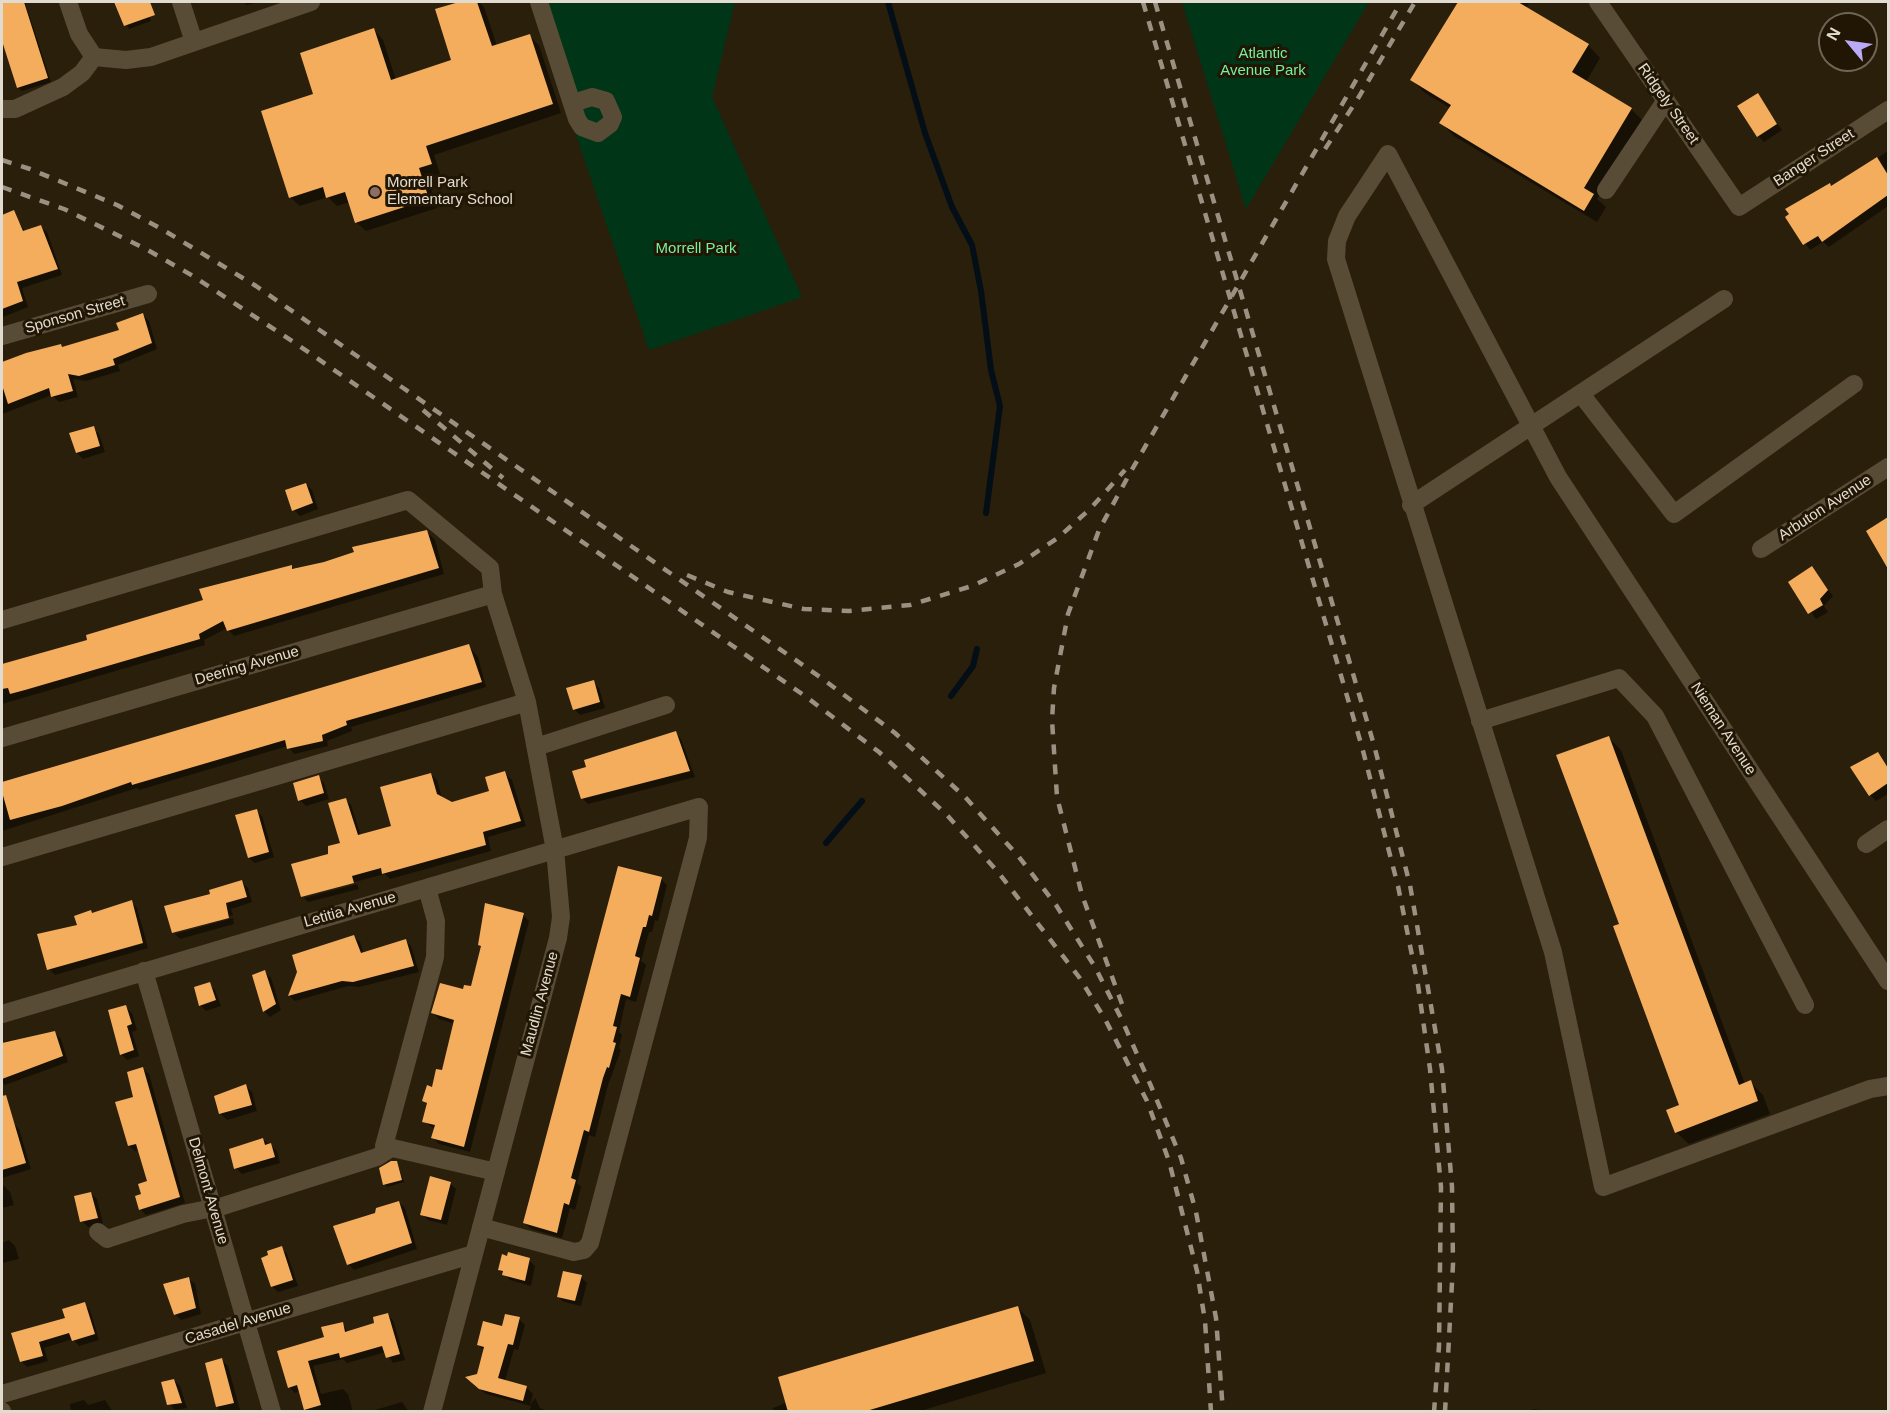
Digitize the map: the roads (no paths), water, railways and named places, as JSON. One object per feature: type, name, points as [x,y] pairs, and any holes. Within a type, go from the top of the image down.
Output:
[{"type":"street","points":[[68,2],[79,34],[94,57]]},
{"type":"street","points":[[181,2],[194,42]]},
{"type":"street","points":[[94,57],[126,60],[142,58],[311,2]]},
{"type":"street","points":[[539,2],[573,103]]},
{"type":"street","name":"Ridgely Street","points":[[1598,2],[1739,207]]},
{"type":"street","points":[[2,109],[15,109],[63,87],[82,73],[94,57]]},
{"type":"street","points":[[1606,190],[1666,100]]},
{"type":"street","name":"Banger Street","points":[[1739,207],[1888,110]]},
{"type":"street","name":"Nieman Avenue","points":[[1411,505],[1336,259],[1338,241],[1347,216],[1388,154],[1558,477],[1888,981]]},
{"type":"street","name":"Sponson Street","points":[[2,336],[148,294]]},
{"type":"street","points":[[1724,299],[1411,505],[1553,952],[1603,1187],[1870,1089],[1888,1086]]},
{"type":"street","points":[[1581,393],[1674,514],[1854,384]]},
{"type":"street","name":"Arbuton Avenue","points":[[1761,549],[1888,466]]},
{"type":"street","name":"Maudlin Avenue","points":[[2,620],[408,500],[490,568],[494,594],[527,702],[555,850],[561,898],[558,938],[432,1412]]},
{"type":"street","name":"Deering Avenue","points":[[2,738],[494,594]]},
{"type":"street","points":[[1480,721],[1619,678],[1655,716],[1805,1005]]},
{"type":"street","points":[[2,856],[527,702]]},
{"type":"street","points":[[536,747],[666,705]]},
{"type":"street","name":"Letitia Avenue","points":[[2,1014],[699,807],[698,838],[590,1243],[584,1250],[574,1251],[481,1227]]},
{"type":"street","points":[[1866,844],[1888,830]]},
{"type":"street","points":[[427,888],[436,921],[435,957],[384,1146],[496,1172]]},
{"type":"street","name":"Delmont Avenue","points":[[144,971],[272,1412]]},
{"type":"street","points":[[98,1232],[107,1239],[377,1157],[392,1148]]},
{"type":"street","name":"Casadel Avenue","points":[[2,1394],[474,1254]]},
{"type":"waterway","points":[[888,2],[925,133],[952,207],[972,245],[981,291],[991,370],[1000,406],[986,513]]},
{"type":"waterway","points":[[951,696],[973,666],[977,649]]},
{"type":"waterway","points":[[826,843],[862,801]]},
{"type":"railway","points":[[1143,2],[1362,747],[1398,886],[1418,985],[1430,1069],[1441,1187],[1439,1346],[1434,1412]]},
{"type":"railway","points":[[1155,2],[1374,745],[1410,885],[1442,1069],[1452,1187],[1453,1264],[1445,1412]]},
{"type":"railway","points":[[1122,1004],[1082,895],[1057,797],[1052,720],[1054,688],[1068,614],[1099,530],[1130,473],[1401,2]]},
{"type":"railway","points":[[1325,149],[1415,2]]},
{"type":"railway","points":[[2,160],[30,169],[117,205],[256,286],[820,677],[895,733],[965,797],[1019,857],[1056,905],[1095,967],[1122,1020],[1151,1086],[1181,1158],[1196,1212],[1216,1318],[1223,1412]]},
{"type":"railway","points":[[2,187],[64,209],[146,249],[193,276],[298,345],[805,696],[879,752],[947,815],[998,872],[1079,977],[1105,1019],[1147,1101],[1169,1161],[1197,1271],[1205,1321],[1211,1412]]},
{"type":"railway","points":[[423,410],[503,478]]},
{"type":"railway","points":[[687,575],[728,592],[804,609],[849,611],[910,605],[972,586],[1019,564],[1059,537],[1091,508],[1125,470]]},
{"type":"place","name":"Morrell Park Elementary School","points":[[375,192]]},
{"type":"park label","name":"Atlantic Avenue Park","points":[[1263,62]]},
{"type":"park label","name":"Morrell Park","points":[[696,249]]}]
